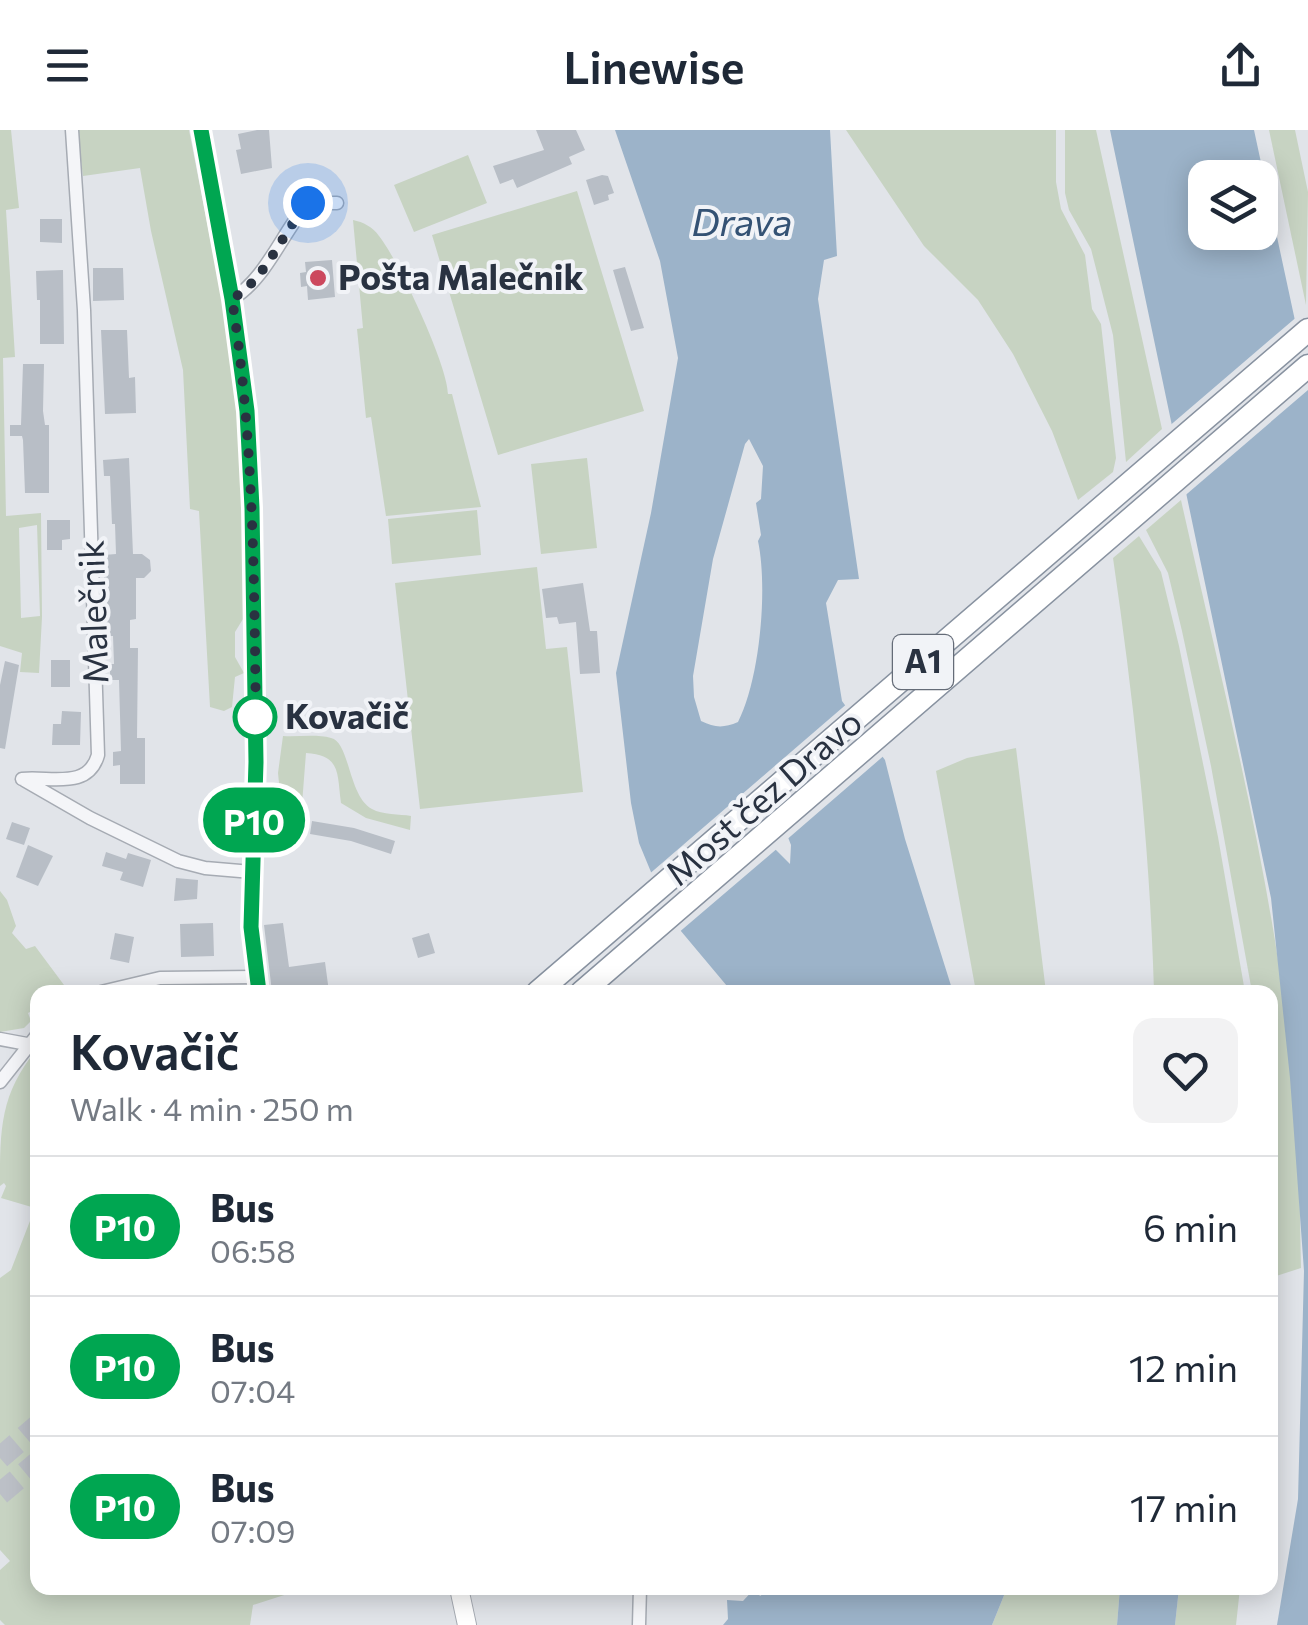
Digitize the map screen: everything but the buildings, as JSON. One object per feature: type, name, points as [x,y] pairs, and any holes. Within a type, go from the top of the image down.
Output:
[{"type":"highway","name":"Most čez Dravo","points":[[546,985],[1308,330]]},
{"type":"highway","name":"Most čez Dravo","points":[[590,985],[1308,366]]},
{"type":"street","name":"Malečnik","points":[[72,130],[84,310],[98,755],[94,767],[82,778],[22,780],[178,861],[252,872]]},
{"type":"street","points":[[130,985],[160,978],[258,985],[251,927],[256,748],[247,411],[232,299],[201,130]]},
{"type":"street","points":[[232,299],[258,276],[288,226],[308,203],[338,204]]},
{"type":"street","points":[[0,1039],[30,1039]]},
{"type":"street","points":[[0,1082],[30,1042]]},
{"type":"street","points":[[461,1595],[467,1625]]},
{"type":"street","points":[[639,1625],[640,1595]]},
{"type":"green space","points":[[0,130],[11,130],[19,208],[6,210],[15,357],[3,358],[6,516],[41,513],[42,617],[39,673],[20,672],[22,653],[0,646]],"holes":[[[37,525],[40,616],[21,618],[19,528]]]},
{"type":"green space","points":[[77,130],[189,130],[238,403],[245,585],[243,619],[235,632],[235,657],[244,673],[235,677],[232,707],[224,711],[210,707],[199,511],[190,509],[183,370],[140,168],[83,176]]},
{"type":"green space","points":[[846,130],[1056,130],[1056,182],[1061,209],[1085,255],[1092,309],[1101,324],[1116,458],[1113,472],[1078,500],[1052,431],[1013,354],[978,300],[924,246]]},
{"type":"green space","points":[[1065,130],[1096,130],[1162,429],[1126,462],[1113,335],[1091,249],[1069,210],[1065,193]]},
{"type":"green space","points":[[1269,130],[1295,130],[1308,192],[1306,305],[1278,160]]},
{"type":"green space","points":[[468,155],[487,203],[414,232],[394,185]]},
{"type":"green space","points":[[577,191],[644,411],[498,455],[432,235]]},
{"type":"green space","points":[[353,220],[367,225],[379,236],[421,314],[448,394],[452,394],[481,507],[386,516],[371,417],[366,418],[357,329],[363,328]]},
{"type":"green space","points":[[587,458],[597,548],[541,554],[531,464]]},
{"type":"green space","points":[[1181,500],[1267,893],[1290,1051],[1298,1148],[1301,1268],[1278,1275],[1278,985],[1251,985],[1182,631],[1168,573],[1146,530]]},
{"type":"green space","points":[[477,510],[481,555],[392,564],[388,519]]},
{"type":"green space","points":[[1139,536],[1161,572],[1218,837],[1244,985],[1154,985],[1140,775],[1113,558]]},
{"type":"green space","points":[[537,567],[546,649],[567,647],[583,792],[420,809],[395,583]]},
{"type":"green space","points":[[283,736],[320,736],[337,742],[364,802],[381,812],[411,816],[410,830],[366,818],[341,803],[335,768],[326,757],[317,754],[306,753],[302,804],[281,803],[278,773]]},
{"type":"green space","points":[[1016,748],[1045,985],[975,985],[936,771],[967,758]]},
{"type":"green space","points":[[0,891],[16,926],[12,933],[26,949],[35,946],[64,985],[30,985],[30,1022],[24,1028],[0,1032]]},
{"type":"green space","points":[[30,1058],[30,1207],[1,1198],[6,1186],[0,1186],[5,1113]]},
{"type":"green space","points":[[30,1221],[30,1595],[284,1595],[253,1605],[250,1625],[5,1625],[0,1620],[0,1570],[10,1561],[0,1550],[0,1278],[11,1270]]},
{"type":"green space","points":[[1004,1595],[1119,1595],[1117,1625],[992,1625]]},
{"type":"green space","points":[[1178,1595],[1239,1595],[1236,1625],[1175,1625]]},
{"type":"water","name":"Drava","points":[[615,130],[830,130],[837,256],[824,260],[818,299],[859,579],[838,580],[826,603],[842,701],[885,760],[951,985],[726,985],[670,918],[639,843],[616,673],[651,513],[678,358],[660,261]],"holes":[[[749,439],[763,466],[761,499],[756,503],[762,583],[757,658],[738,722],[715,726],[701,721],[693,676],[713,559]],[[771,794],[791,845],[790,864],[767,841],[753,806]]]},
{"type":"water","points":[[1110,130],[1254,130],[1260,160],[1188,160],[1188,250],[1278,250],[1278,242],[1308,381],[1308,1625],[1277,1625],[1298,1499],[1304,1271],[1290,1078],[1271,898]]},
{"type":"water","points":[[749,1595],[1004,1595],[992,1625],[723,1625],[728,1619],[727,1600],[743,1601]]},
{"type":"water","points":[[1119,1595],[1178,1595],[1175,1625],[1117,1625]]},
{"type":"pier","points":[[1299,315],[1308,357],[1308,390],[1181,499],[1167,428]]},
{"type":"pier","points":[[849,702],[887,753],[784,842],[767,798],[758,806],[771,838],[779,847],[677,934],[666,921],[647,876]]},
{"type":"tunnel","points":[[0,1458],[30,1432]]},
{"type":"tunnel","points":[[0,1494],[30,1469]]},
{"type":"bus line","name":"P10","points":[[201,130],[232,299],[247,411],[256,762],[251,927],[258,985]]},
{"type":"place","name":"Pošta Malečnik","points":[[318,278]]},
{"type":"place","name":"Kovačič","points":[[255,717]]},
{"type":"route","points":[[255,717],[256,720],[251,480],[247,411],[232,299],[258,276],[288,226],[308,203]]}]
